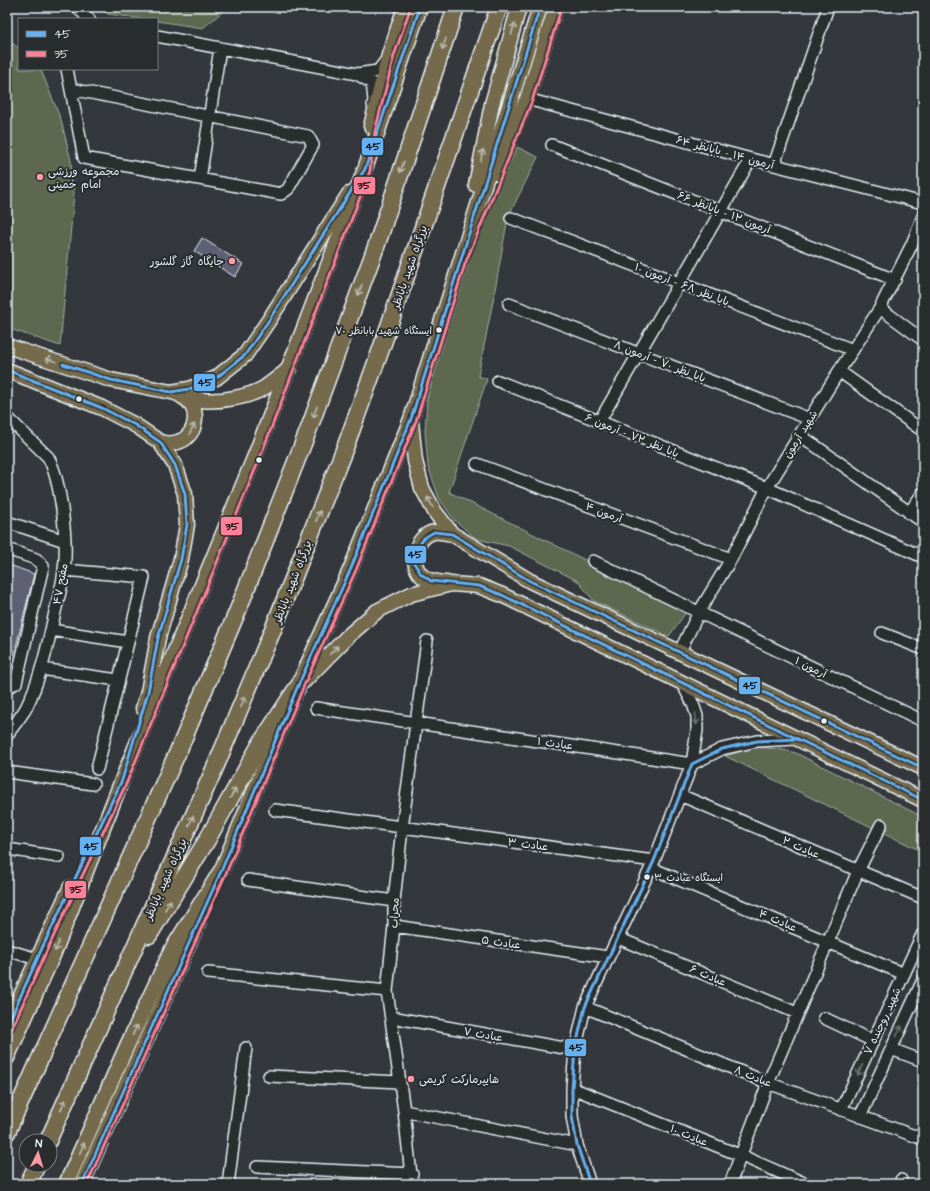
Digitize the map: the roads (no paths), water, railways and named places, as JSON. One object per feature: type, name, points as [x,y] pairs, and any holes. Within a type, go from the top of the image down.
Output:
[{"type":"highway","points":[[7,1132],[180,747],[238,610],[308,431],[374,251],[456,7]]},
{"type":"highway","name":"بزرگراه شهید بابانظر","points":[[52,1133],[217,763],[274,627],[343,452],[419,240],[499,7]]},
{"type":"highway","points":[[111,998],[207,840],[261,743],[297,688]]},
{"type":"highway","points":[[28,1184],[33,1173]]},
{"type":"main road","points":[[170,392],[189,389],[216,378],[245,355],[365,168],[370,130],[389,55],[405,7]]},
{"type":"main road","points":[[7,1058],[54,953],[122,780],[254,458],[365,168],[420,7]]},
{"type":"main road","points":[[460,262],[492,104],[519,7]]},
{"type":"main road","points":[[82,1184],[222,869],[297,688],[351,568],[411,419],[540,7]]},
{"type":"main road","points":[[460,262],[527,99],[556,7]]},
{"type":"main road","points":[[7,346],[111,380],[170,392],[200,400],[234,398],[251,393],[264,388],[289,368]]},
{"type":"main road","points":[[7,370],[102,408],[136,425],[160,442],[176,465],[185,494],[188,524],[181,559],[158,638],[148,692],[122,780],[7,1026]]},
{"type":"main road","points":[[160,442],[170,444],[180,442],[189,436],[194,427],[196,417],[190,401],[170,392]]},
{"type":"main road","points":[[411,419],[415,461],[422,488],[435,512],[452,534],[530,582],[923,768]]},
{"type":"main road","points":[[452,534],[434,532],[424,538],[416,550],[414,563],[421,574],[432,581],[485,588],[923,800]]},
{"type":"main road","points":[[297,688],[348,636],[377,611],[411,594],[451,584]]},
{"type":"main road","points":[[66,1184],[126,1048],[172,949],[222,869]]},
{"type":"street","points":[[77,7],[88,18]]},
{"type":"street","points":[[774,165],[828,7]]},
{"type":"street","points":[[158,36],[358,74],[378,71],[389,55]]},
{"type":"street","points":[[200,179],[220,48]]},
{"type":"street","points":[[67,70],[84,158],[282,194],[288,189],[313,145],[308,136],[71,89]]},
{"type":"street","points":[[358,74],[372,83],[374,100],[370,130]]},
{"type":"street","name":"آرمون ۱۴ - بابانظر ۶۴","points":[[527,99],[923,203]]},
{"type":"street","name":"آرمون ۱۲ - بابانظر ۶۶","points":[[552,145],[895,280]]},
{"type":"street","points":[[599,422],[751,159]]},
{"type":"street","name":"شهید آرمون","points":[[679,653],[699,612],[731,559],[767,488],[839,371],[880,308],[912,244],[923,216]]},
{"type":"street","name":"بابا نظر ۶۸ - آرمون ۱۰","points":[[511,218],[853,350]]},
{"type":"street","name":"بابا نظر ۷۰ - آرمون ۸","points":[[509,304],[810,419]]},
{"type":"street","points":[[880,308],[923,340]]},
{"type":"street","points":[[839,371],[923,431]]},
{"type":"street","name":"بابا نظر ۷۲ - آرمون ۶","points":[[498,382],[767,488],[923,557]]},
{"type":"street","name":"مفتح ۴۷","points":[[7,417],[48,457],[52,463],[62,508],[65,541],[64,570],[41,669],[26,708],[7,736]]},
{"type":"street","points":[[800,435],[923,522]]},
{"type":"street","name":"آرمون ۴","points":[[477,464],[731,559]]},
{"type":"street","points":[[909,513],[923,493]]},
{"type":"street","points":[[7,522],[65,541]]},
{"type":"street","points":[[7,549],[36,559],[43,566],[16,683],[7,687]]},
{"type":"street","name":"آرمون ۱","points":[[593,561],[923,720]]},
{"type":"street","points":[[64,570],[144,577],[97,769]]},
{"type":"street","points":[[51,630],[128,642]]},
{"type":"street","points":[[882,633],[923,649]]},
{"type":"street","name":"محراب","points":[[412,1179],[387,991],[394,926],[394,901],[402,828],[427,642]]},
{"type":"street","points":[[41,669],[118,680]]},
{"type":"street","points":[[592,1183],[577,1145],[572,1116],[572,1088],[575,1050],[585,1007],[653,864],[692,764],[697,716],[693,704],[682,683]]},
{"type":"street","name":"عبادت ۱","points":[[316,708],[692,764]]},
{"type":"street","points":[[692,764],[722,748],[757,741],[796,739]]},
{"type":"street","points":[[7,772],[93,784]]},
{"type":"street","name":"عبادت ۲","points":[[680,795],[923,898]]},
{"type":"street","name":"عبادت ۳","points":[[275,810],[653,864]]},
{"type":"street","points":[[730,1184],[742,1156],[768,1083],[827,941],[858,871],[881,825]]},
{"type":"street","points":[[7,849],[59,857]]},
{"type":"street","name":"عبادت ۴","points":[[653,864],[904,974]]},
{"type":"street","points":[[248,880],[394,901]]},
{"type":"street","name":"عبادت ۵","points":[[394,926],[608,957]]},
{"type":"street","name":"شهید روحنده ۷","points":[[841,1110],[923,933]]},
{"type":"street","name":"عبادت ۶","points":[[618,938],[797,1013]]},
{"type":"street","points":[[7,950],[37,959]]},
{"type":"street","points":[[208,973],[387,991]]},
{"type":"street","name":"شهید روحنده ۷","points":[[860,1117],[923,981]]},
{"type":"street","name":"عبادت ۸","points":[[585,1007],[768,1083],[923,1139]]},
{"type":"street","name":"عبادت ۷","points":[[391,1017],[575,1050]]},
{"type":"street","points":[[824,1018],[873,1041]]},
{"type":"street","points":[[228,1184],[246,1048]]},
{"type":"street","points":[[891,1049],[923,1061]]},
{"type":"street","points":[[269,1076],[400,1082]]},
{"type":"street","name":"عبادت ۱۰","points":[[572,1088],[742,1156],[806,1184]]},
{"type":"street","points":[[404,1111],[577,1145]]},
{"type":"street","points":[[257,1167],[412,1179]]},
{"type":"place","name":"مجموعه ورزشی امام خمینی","points":[[40,177]]},
{"type":"place","name":"جایگاه گاز گلشور","points":[[232,261]]},
{"type":"place","name":"ایستگاه شهید بابانظر ۷۰","points":[[439,330]]},
{"type":"place","name":"ایستگاه عبادت ۳","points":[[647,877]]},
{"type":"place","name":"هایپرمارکت کریمی","points":[[411,1079]]}]
